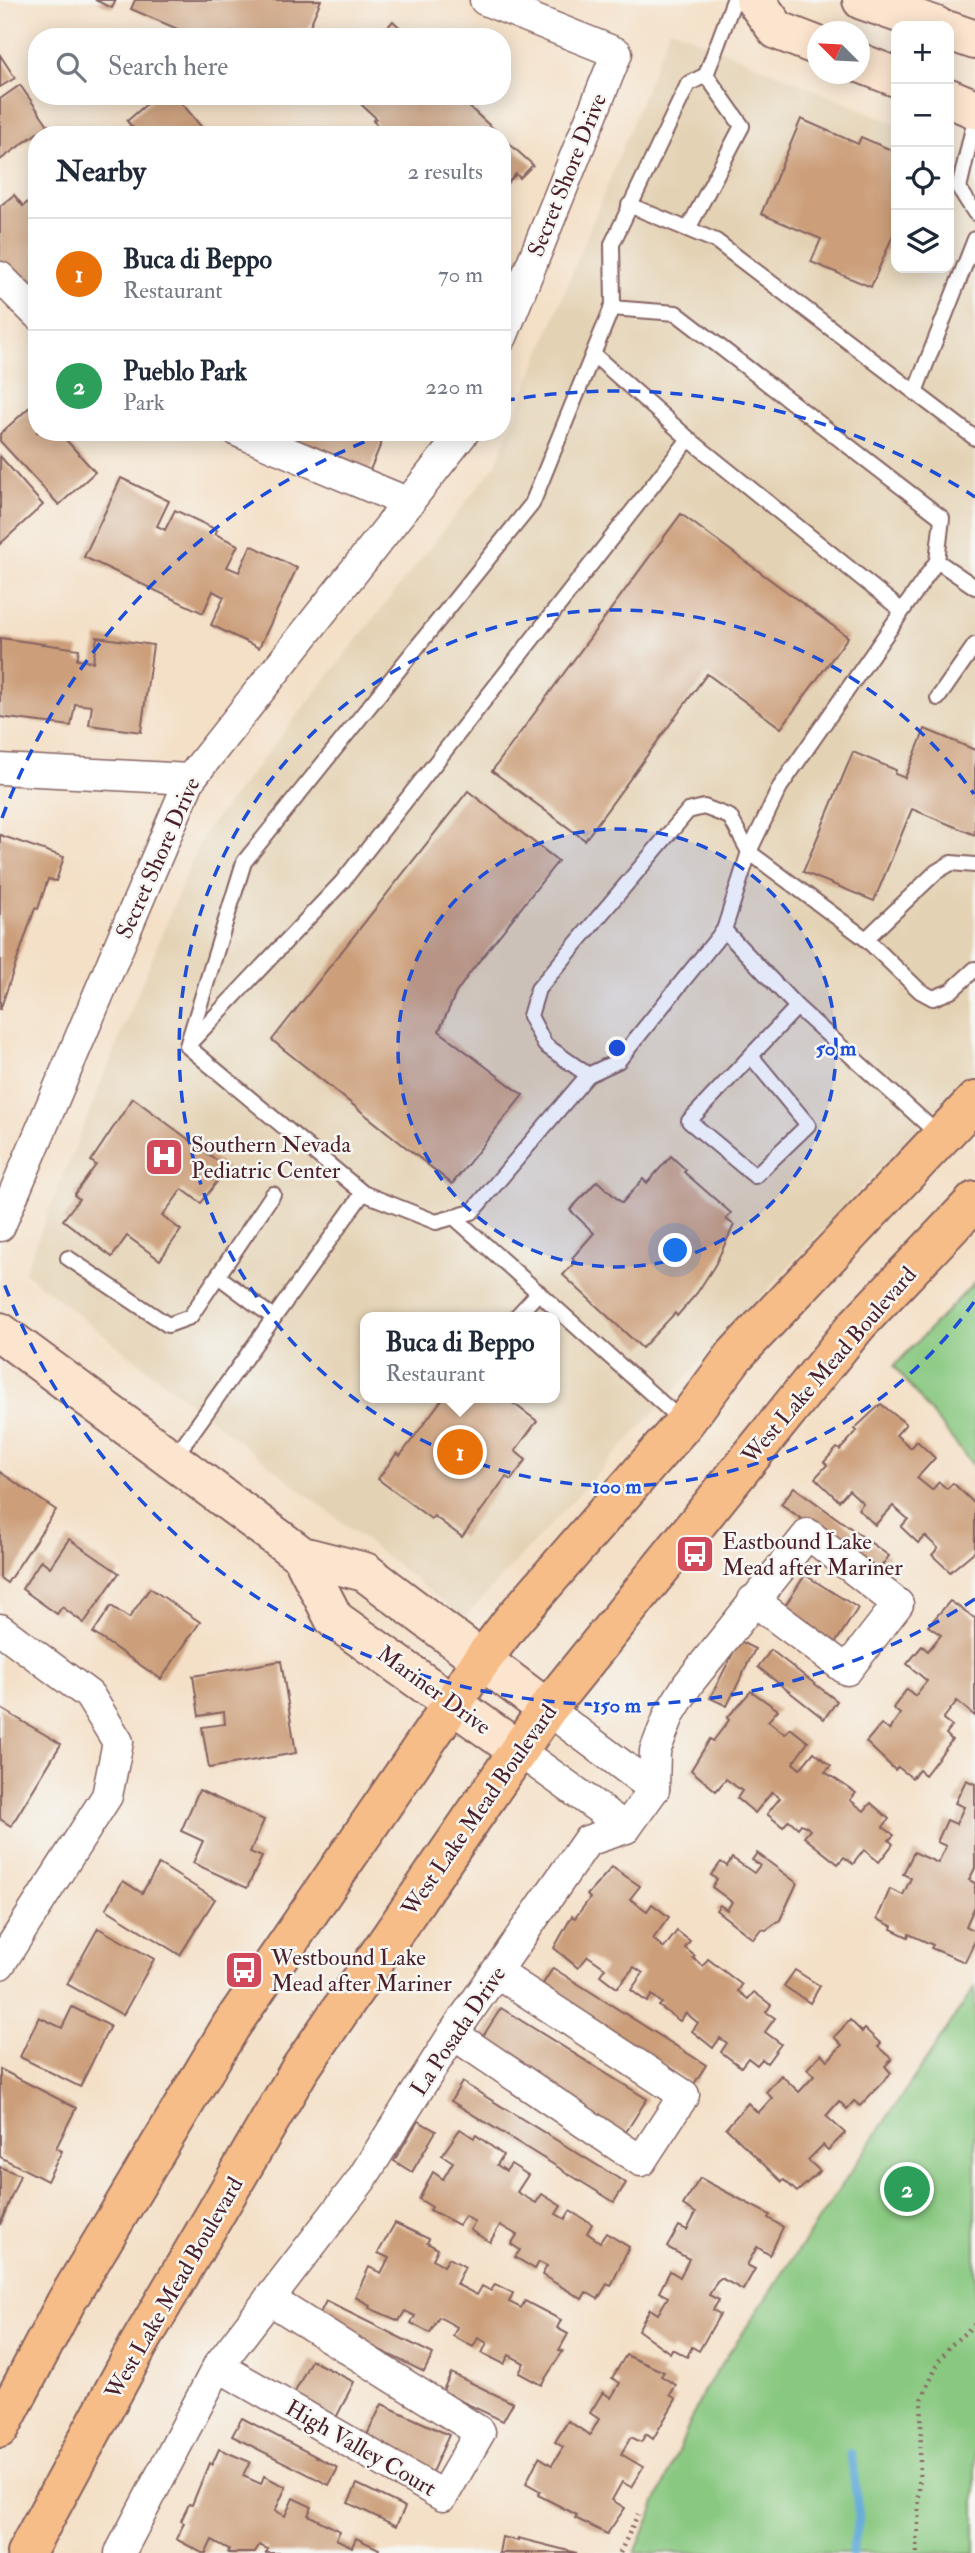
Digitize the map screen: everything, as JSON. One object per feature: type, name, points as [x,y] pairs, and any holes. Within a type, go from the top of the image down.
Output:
[{"type":"main road","points":[[0,2428],[66,2302],[230,2026],[482,1660],[511,1622],[684,1423],[735,1355],[975,1101]]},
{"type":"main road","name":"West Lake Mead Boulevard","points":[[26,2553],[138,2346],[300,2069],[547,1709],[857,1325],[975,1200]]},
{"type":"street","name":"Secret Shore Drive","points":[[485,0],[617,53],[511,315]]},
{"type":"street","points":[[755,0],[777,30],[807,42]]},
{"type":"street","points":[[862,0],[922,21]]},
{"type":"street","points":[[954,33],[975,40]]},
{"type":"street","points":[[870,67],[891,76]]},
{"type":"street","points":[[954,100],[975,109]]},
{"type":"street","points":[[0,277],[28,305]]},
{"type":"street","points":[[262,441],[409,502]]},
{"type":"street","name":"Secret Shore Drive","points":[[0,1226],[190,779],[457,441]]},
{"type":"street","points":[[0,769],[190,779]]},
{"type":"street","name":"Mariner Drive","points":[[0,1332],[302,1556],[365,1573],[654,1789]]},
{"type":"street","points":[[626,1828],[654,1789],[654,1751],[670,1713],[688,1684],[753,1600],[808,1534],[898,1604],[847,1670],[753,1600]]},
{"type":"street","name":"Mariner Drive","points":[[302,1556],[334,1619],[626,1828]]},
{"type":"street","points":[[0,1629],[89,1695],[118,1742],[107,1796],[0,1964]]},
{"type":"street","name":"La Posada Drive","points":[[120,2553],[218,2366],[360,2180],[453,2034],[587,1841],[626,1828]]},
{"type":"street","points":[[453,2034],[641,2161],[684,2095],[496,1972]]},
{"type":"street","name":"High Valley Court","points":[[218,2366],[443,2496],[481,2432],[269,2299]]},
{"type":"lane","points":[[187,1046],[244,862],[532,504],[611,308],[612,244],[688,84],[706,75],[734,0]]},
{"type":"lane","points":[[688,229],[742,127],[706,75]]},
{"type":"lane","points":[[975,119],[959,188],[975,213]]},
{"type":"lane","points":[[959,188],[975,195]]},
{"type":"lane","points":[[629,205],[716,241],[975,438]]},
{"type":"lane","points":[[915,392],[975,239]]},
{"type":"lane","points":[[187,1046],[363,1193],[436,1222],[472,1212],[589,1075],[618,1061],[724,930],[749,852],[780,786],[937,561],[942,518],[676,313],[611,308]]},
{"type":"lane","points":[[594,355],[689,439],[901,610]]},
{"type":"lane","points":[[187,1046],[342,882],[689,439]]},
{"type":"lane","points":[[937,561],[975,587]]},
{"type":"lane","points":[[939,698],[975,645]]},
{"type":"lane","points":[[589,1075],[545,1045],[530,1016],[538,989],[688,811],[704,807],[730,817],[749,852],[866,939],[920,991],[933,998],[951,991],[975,969]]},
{"type":"lane","points":[[866,939],[936,872],[951,863],[975,864]]},
{"type":"lane","points":[[724,930],[797,1007],[941,1138]]},
{"type":"lane","points":[[751,1056],[808,1125],[755,1175],[690,1121],[751,1056],[797,1007]]},
{"type":"lane","points":[[172,1460],[363,1193]]},
{"type":"lane","points":[[68,1258],[168,1325],[190,1317],[273,1194]]},
{"type":"lane","points":[[454,1217],[684,1423]]},
{"type":"lane","points":[[218,1276],[274,1318]]},
{"type":"lane","points":[[521,1312],[540,1292]]},
{"type":"path","points":[[917,2553],[922,2399],[939,2361],[950,2346],[975,2324]]},
{"type":"path","points":[[620,2553],[638,2514]]},
{"type":"shaded area","points":[[670,28],[891,122],[891,273],[954,273],[954,149],[975,158],[975,1070],[867,1182],[464,1618],[24,1272],[202,836],[496,464],[505,441],[511,441],[511,426]]},
{"type":"green space","points":[[975,1282],[975,1468],[894,1366]]},
{"type":"green space","points":[[975,1987],[975,2553],[635,2553],[703,2392]]},
{"type":"building","points":[[95,0],[116,0],[112,8]]},
{"type":"building","points":[[135,0],[321,0],[309,28],[175,28],[131,9]]},
{"type":"building","points":[[393,21],[400,28],[387,28]]},
{"type":"building","points":[[0,55],[15,78],[0,87]]},
{"type":"building","points":[[20,85],[28,96],[28,105],[34,105],[48,125],[28,126],[28,140],[0,160],[0,99]]},
{"type":"building","points":[[146,105],[183,105],[201,126],[131,126],[127,121]]},
{"type":"building","points":[[362,105],[467,105],[490,126],[378,126],[373,121],[376,118]]},
{"type":"building","points":[[801,119],[858,144],[861,137],[891,150],[891,240],[871,287],[811,262],[821,239],[761,214]]},
{"type":"building","points":[[511,145],[533,165],[520,178],[516,174],[511,179]]},
{"type":"building","points":[[14,195],[23,206],[28,202],[27,297],[0,264],[0,206]]},
{"type":"building","points":[[28,409],[28,441],[67,441],[95,472],[59,505],[0,441],[0,434]]},
{"type":"building","points":[[287,441],[382,441],[365,482],[284,448]]},
{"type":"building","points":[[0,456],[43,505],[0,544]]},
{"type":"building","points":[[121,478],[169,501],[157,526],[165,530],[175,510],[217,530],[215,534],[238,545],[227,567],[239,572],[251,545],[297,568],[259,648],[211,625],[224,597],[213,591],[203,613],[84,557]]},
{"type":"building","points":[[681,514],[848,637],[781,728],[707,674],[585,840],[492,771]]},
{"type":"building","points":[[97,637],[153,645],[141,732],[89,725],[92,706],[75,704],[71,726],[0,717],[0,638],[79,649],[77,660],[93,662]]},
{"type":"building","points":[[925,729],[975,750],[975,835],[912,809],[874,901],[803,872],[853,752],[896,770],[895,774],[905,778]]},
{"type":"building","points":[[468,791],[558,861],[469,974],[456,993],[439,1031],[523,1095],[452,1184],[272,1040]]},
{"type":"building","points":[[0,835],[64,857],[56,881],[48,879],[38,909],[35,908],[0,1010]]},
{"type":"building","points":[[133,1098],[227,1168],[201,1203],[182,1189],[162,1216],[181,1230],[160,1260],[127,1236],[112,1257],[63,1220],[79,1199],[74,1195],[96,1165],[91,1161]]},
{"type":"building","points":[[671,1156],[686,1170],[684,1172],[731,1213],[726,1219],[734,1225],[715,1265],[697,1293],[677,1316],[675,1313],[642,1348],[563,1275],[575,1262],[572,1258],[594,1233],[570,1210],[597,1181],[622,1203],[643,1179],[647,1183]]},
{"type":"building","points":[[439,1403],[513,1403],[537,1421],[515,1451],[526,1460],[511,1480],[506,1477],[462,1537],[434,1516],[431,1519],[378,1479],[397,1453],[400,1456]]},
{"type":"building","points":[[881,1404],[906,1424],[896,1435],[911,1448],[917,1441],[935,1458],[917,1478],[932,1490],[939,1482],[947,1489],[953,1483],[975,1504],[975,1551],[950,1572],[932,1555],[938,1548],[925,1536],[918,1543],[901,1527],[908,1519],[893,1506],[875,1525],[858,1509],[863,1503],[849,1490],[839,1501],[815,1478],[827,1465],[824,1462],[837,1448],[840,1450],[857,1431],[854,1429]]},
{"type":"building","points":[[0,1472],[56,1510],[7,1583],[0,1578]]},
{"type":"building","points":[[794,1487],[889,1556],[876,1573],[781,1504]]},
{"type":"building","points":[[69,1539],[119,1573],[84,1623],[62,1607],[57,1614],[22,1589],[41,1560],[50,1567]]},
{"type":"building","points":[[805,1575],[858,1608],[834,1645],[781,1612]]},
{"type":"building","points":[[150,1588],[200,1622],[161,1679],[93,1633],[111,1606],[129,1618]]},
{"type":"building","points":[[950,1601],[975,1618],[975,1716],[957,1701],[943,1719],[952,1726],[946,1734],[952,1740],[925,1775],[919,1770],[912,1778],[898,1767],[895,1770],[866,1742],[881,1724],[889,1730],[900,1714],[893,1708],[907,1689],[915,1696],[927,1681],[907,1664],[922,1646],[928,1651],[941,1635],[928,1626]]},
{"type":"building","points":[[739,1641],[755,1649],[727,1706],[710,1698]]},
{"type":"building","points":[[771,1650],[837,1701],[824,1719],[758,1667]]},
{"type":"building","points":[[281,1661],[296,1753],[209,1768],[202,1727],[225,1724],[224,1712],[199,1716],[193,1676]]},
{"type":"building","points":[[751,1691],[778,1710],[768,1721],[785,1734],[790,1728],[808,1742],[793,1763],[800,1769],[814,1752],[831,1766],[825,1772],[856,1793],[850,1800],[864,1811],[871,1803],[889,1819],[883,1827],[894,1835],[889,1840],[893,1844],[879,1862],[864,1850],[853,1864],[844,1857],[838,1864],[804,1837],[810,1830],[807,1827],[801,1824],[798,1828],[789,1820],[783,1827],[767,1814],[780,1798],[772,1792],[755,1813],[737,1798],[742,1791],[726,1779],[716,1791],[691,1770],[710,1739],[713,1741],[729,1720],[727,1718]]},
{"type":"building","points":[[0,1708],[61,1744],[11,1826],[0,1819]]},
{"type":"building","points":[[966,1780],[975,1784],[975,1868],[969,1880],[975,1883],[975,1906],[966,1926],[975,1931],[975,1941],[965,1962],[931,1948],[933,1945],[909,1934],[908,1937],[891,1929],[892,1926],[877,1919],[890,1889],[903,1895],[911,1878],[903,1874],[914,1852],[938,1863],[946,1846],[937,1842],[947,1820],[956,1824],[964,1807],[955,1803]]},
{"type":"building","points":[[199,1790],[264,1820],[250,1852],[262,1857],[247,1888],[193,1863],[203,1841],[181,1831]]},
{"type":"building","points":[[757,1853],[797,1883],[780,1920],[766,1930],[761,1929],[753,1939],[716,1910],[720,1905],[727,1910],[732,1902],[712,1887],[717,1879],[711,1875],[721,1862],[727,1866],[732,1858],[754,1873],[760,1865],[752,1860]]},
{"type":"building","points":[[159,1864],[215,1899],[180,1955],[106,1909],[123,1881],[142,1893]]},
{"type":"building","points":[[612,1867],[640,1886],[630,1899],[647,1911],[652,1904],[669,1917],[653,1939],[664,1948],[677,1931],[690,1941],[685,1948],[703,1966],[708,1959],[742,1985],[738,1991],[748,1999],[754,1992],[771,2005],[766,2012],[775,2018],[765,2032],[781,2044],[767,2063],[762,2059],[757,2065],[748,2058],[741,2067],[721,2052],[727,2043],[720,2038],[713,2048],[692,2031],[698,2023],[686,2013],[680,2021],[659,2006],[662,2003],[652,1995],[647,2002],[631,1990],[643,1973],[634,1967],[617,1988],[600,1975],[605,1968],[588,1956],[578,1968],[554,1948],[572,1916],[575,1918],[590,1898],[587,1895]]},
{"type":"building","points":[[98,1928],[154,1959],[123,2015],[67,1984]]},
{"type":"building","points":[[553,1968],[706,2065],[694,2084],[541,1987]]},
{"type":"building","points":[[795,1970],[820,1986],[810,2003],[784,1986]]},
{"type":"building","points":[[72,2007],[110,2026],[80,2087],[20,2057],[39,2017],[62,2028]]},
{"type":"building","points":[[501,2008],[647,2099],[624,2135],[478,2044]]},
{"type":"building","points":[[850,2020],[862,2032],[865,2029],[881,2044],[878,2047],[892,2059],[885,2066],[891,2073],[860,2106],[854,2101],[847,2109],[839,2101],[826,2116],[845,2133],[828,2150],[823,2145],[808,2160],[820,2171],[797,2192],[784,2180],[782,2182],[726,2128],[748,2103],[758,2113],[772,2098],[766,2092],[781,2075],[799,2092],[814,2076],[807,2069],[821,2054],[828,2060],[842,2045],[834,2037]]},
{"type":"building","points":[[0,2069],[76,2108],[56,2148],[62,2151],[47,2181],[0,2157]]},
{"type":"building","points":[[462,2082],[626,2183],[614,2202],[451,2101]]},
{"type":"building","points":[[418,2121],[436,2131],[412,2172],[394,2161]]},
{"type":"building","points":[[460,2129],[474,2138],[476,2135],[503,2155],[497,2165],[506,2171],[511,2164],[528,2175],[517,2192],[536,2203],[542,2194],[561,2206],[556,2214],[565,2219],[570,2211],[592,2224],[587,2233],[600,2242],[606,2233],[629,2247],[611,2286],[607,2284],[598,2299],[586,2292],[582,2299],[542,2275],[547,2266],[539,2262],[535,2269],[515,2257],[520,2250],[511,2244],[517,2235],[500,2225],[490,2242],[470,2230],[475,2222],[465,2216],[459,2225],[430,2210],[432,2207],[419,2199],[433,2172],[443,2179],[453,2162],[442,2155]]},
{"type":"building","points":[[0,2167],[20,2175],[0,2225]]},
{"type":"building","points":[[700,2178],[770,2215],[768,2218],[783,2227],[770,2255],[757,2247],[747,2265],[755,2269],[743,2290],[721,2278],[717,2281],[709,2295],[719,2300],[713,2310],[720,2314],[699,2351],[692,2347],[687,2357],[672,2349],[670,2353],[638,2330],[650,2309],[658,2314],[668,2297],[659,2292],[670,2271],[680,2277],[689,2259],[667,2247],[679,2226],[687,2230],[696,2213],[683,2205]]},
{"type":"building","points":[[395,2223],[429,2239],[427,2243],[438,2249],[433,2259],[444,2266],[449,2258],[465,2267],[456,2284],[477,2295],[482,2286],[491,2291],[495,2284],[513,2293],[509,2302],[521,2308],[525,2301],[561,2320],[557,2328],[568,2334],[559,2350],[563,2351],[541,2385],[519,2373],[524,2363],[509,2355],[504,2364],[482,2353],[487,2343],[478,2338],[473,2347],[453,2336],[457,2327],[439,2317],[430,2333],[411,2323],[415,2316],[405,2311],[399,2321],[369,2308],[370,2305],[355,2297],[369,2267],[381,2273],[389,2258],[378,2253]]},
{"type":"building","points":[[326,2301],[433,2354],[424,2372],[317,2319]]},
{"type":"building","points":[[626,2355],[664,2372],[661,2376],[676,2385],[670,2395],[676,2399],[653,2439],[646,2434],[641,2442],[631,2437],[621,2454],[643,2467],[631,2487],[622,2482],[612,2500],[625,2508],[607,2534],[538,2495],[540,2491],[526,2483],[539,2457],[552,2465],[563,2447],[555,2442],[568,2421],[590,2435],[599,2419],[590,2413],[603,2392],[611,2398],[620,2383],[612,2378]]},
{"type":"building","points":[[311,2360],[354,2382],[335,2420],[292,2398]]},
{"type":"building","points":[[451,2373],[513,2403],[503,2421],[442,2392]]},
{"type":"building","points":[[382,2404],[449,2435],[432,2472],[364,2441]]},
{"type":"building","points":[[242,2418],[338,2468],[329,2485],[232,2436]]},
{"type":"building","points":[[219,2449],[250,2462],[243,2476],[261,2484],[264,2476],[286,2487],[275,2511],[285,2516],[293,2498],[312,2507],[308,2515],[340,2531],[336,2539],[352,2547],[356,2538],[379,2549],[377,2553],[266,2553],[268,2549],[259,2545],[255,2553],[228,2553],[229,2549],[212,2540],[206,2553],[202,2553],[176,2539],[189,2504],[192,2505],[209,2463],[212,2465]]},
{"type":"building","points":[[357,2484],[405,2507],[396,2526],[348,2503]]},
{"type":"building","points":[[502,2537],[518,2541],[518,2538],[577,2553],[499,2553]]},
{"type":"waterway","points":[[851,2453],[859,2518],[852,2553]]},
{"type":"place","name":"Southern Nevada Pediatric Center","points":[[164,1157]]},
{"type":"place","name":"Buca di Beppo","points":[[460,1452]]},
{"type":"place","name":"Eastbound Lake Mead after Mariner","points":[[695,1554]]},
{"type":"place","name":"Westbound Lake Mead after Mariner","points":[[244,1970]]},
{"type":"place","name":"Pueblo Park","points":[[907,2189]]}]
